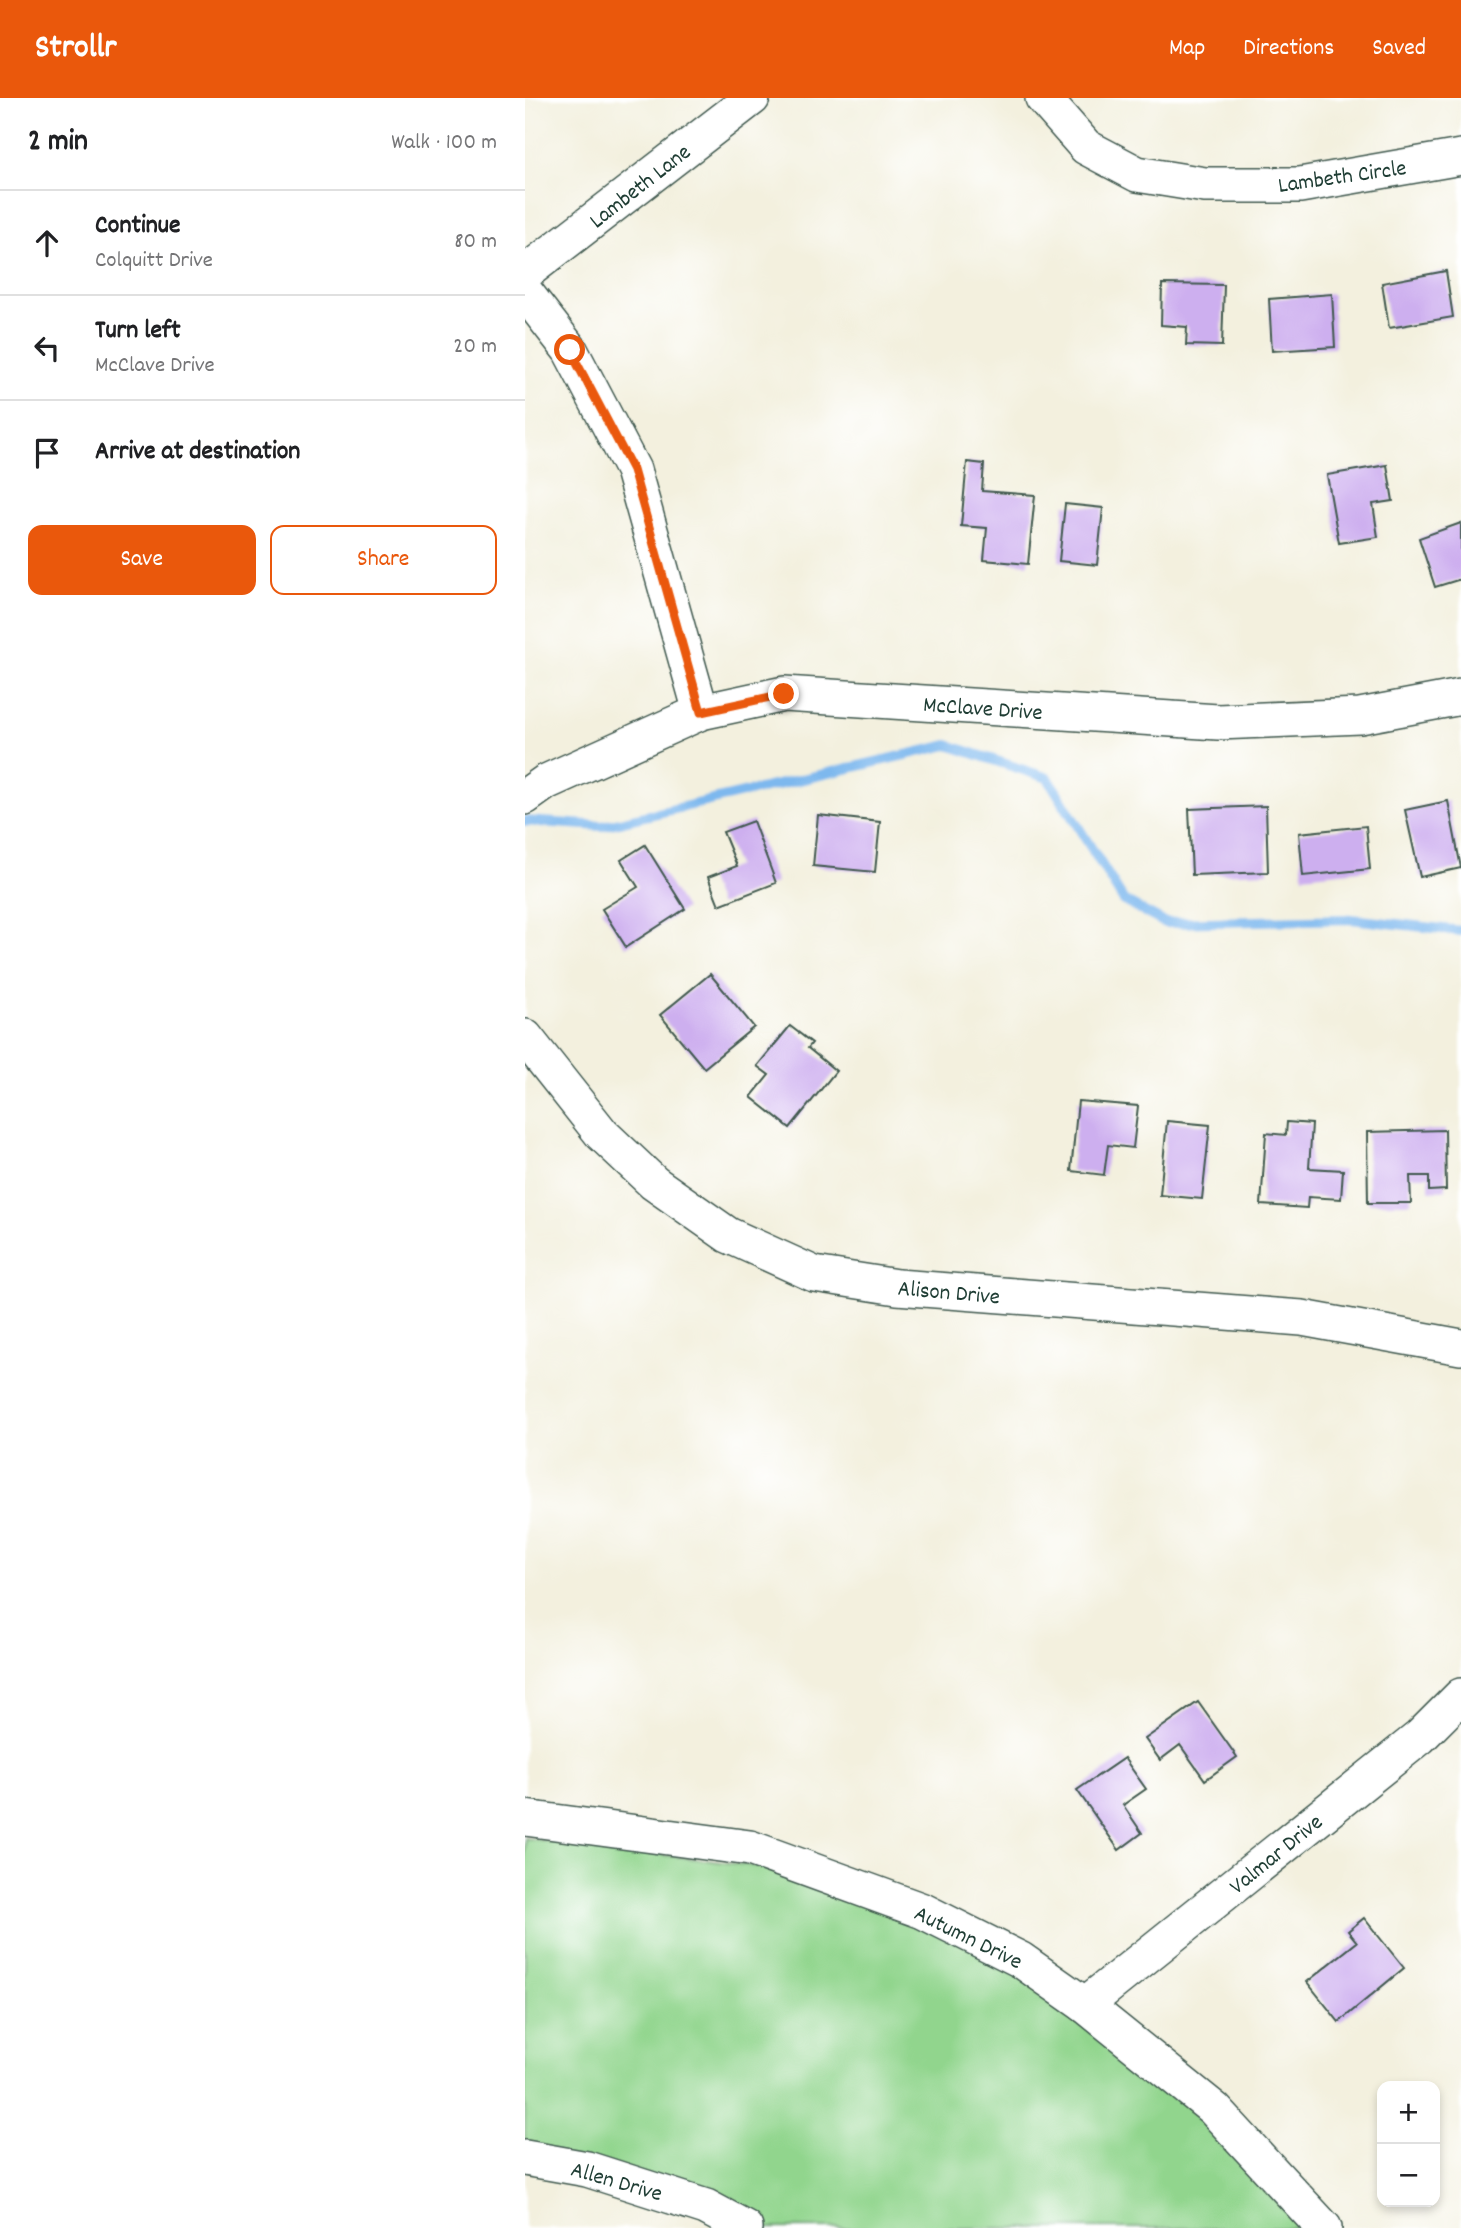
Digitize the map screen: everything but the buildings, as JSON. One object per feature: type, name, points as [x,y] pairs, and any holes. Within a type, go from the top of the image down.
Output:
[{"type":"street","name":"Lambeth Lane","points":[[525,272],[752,98]]},
{"type":"street","name":"Lambeth Circle","points":[[1043,98],[1086,147],[1137,174],[1205,185],[1300,185],[1461,157]]},
{"type":"street","points":[[525,292],[570,350],[633,470],[701,712]]},
{"type":"street","name":"McClave Drive","points":[[525,797],[546,782],[701,712],[784,694],[1218,722],[1360,716],[1461,696]]},
{"type":"street","name":"Alison Drive","points":[[525,1037],[601,1134],[654,1183],[728,1235],[814,1274],[897,1287],[1302,1318],[1461,1347]]},
{"type":"street","name":"Valmar Drive","points":[[1085,2005],[1420,1737],[1461,1696]]},
{"type":"street","name":"Autumn Drive","points":[[525,1818],[750,1848],[923,1911],[1021,1960],[1085,2005],[1214,2109],[1324,2228]]},
{"type":"street","name":"Allen Drive","points":[[525,2158],[587,2169],[706,2207],[745,2228]]},
{"type":"green space","points":[[525,1838],[854,1878],[1116,2020],[1321,2228],[752,2228],[525,2158]]},
{"type":"waterway","points":[[525,821],[602,826],[948,745],[1048,778],[1124,901],[1165,923],[1351,919],[1461,931]]},
{"type":"route","points":[[570,350],[633,470],[701,712],[784,694]]}]
